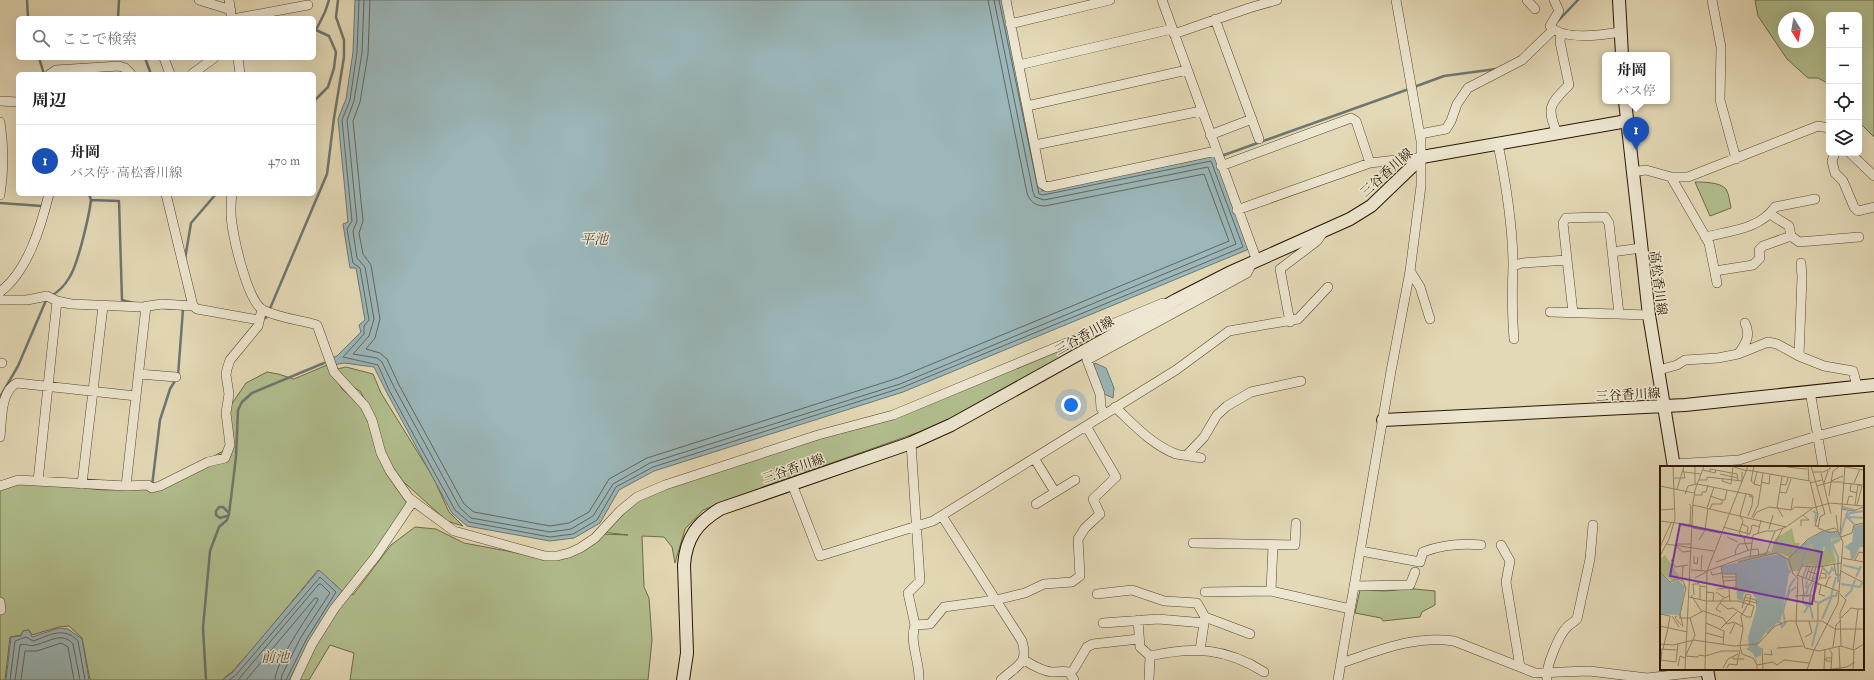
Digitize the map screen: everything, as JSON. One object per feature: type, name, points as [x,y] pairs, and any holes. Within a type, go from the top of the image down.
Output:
[{"type":"main road","points":[[1619,0],[1622,52]]},
{"type":"main road","name":"高松香川線","points":[[1625,104],[1649,315],[1673,465]]},
{"type":"main road","name":"三谷香川線","points":[[683,680],[687,653],[684,565],[685,551],[690,535],[708,516],[720,509],[910,443],[951,425],[1176,300],[1254,262],[1350,219],[1371,206],[1422,157],[1627,121]]},
{"type":"main road","name":"三谷香川線","points":[[1383,420],[1664,406],[1874,385]]},
{"type":"street","points":[[198,0],[231,14]]},
{"type":"street","points":[[229,0],[231,14]]},
{"type":"street","points":[[1006,0],[1042,184],[1047,187],[1216,151]]},
{"type":"street","points":[[1010,24],[1071,5],[1110,0]]},
{"type":"street","points":[[1104,414],[1101,408],[1100,394],[1087,360],[1247,273],[1254,262],[1162,0]]},
{"type":"street","points":[[1018,65],[1173,31],[1215,19],[1248,4],[1277,0]]},
{"type":"street","points":[[1338,680],[1410,271],[1421,186],[1422,157],[1420,134],[1396,0]]},
{"type":"street","points":[[1527,0],[1535,9]]},
{"type":"street","points":[[1420,134],[1446,129],[1451,121],[1457,104],[1468,88],[1522,60],[1554,29],[1559,11],[1554,0]]},
{"type":"street","points":[[1712,0],[1721,47],[1720,100],[1736,159]]},
{"type":"street","points":[[249,16],[308,5]]},
{"type":"street","points":[[1215,19],[1259,139]]},
{"type":"street","points":[[1554,29],[1588,36],[1621,32]]},
{"type":"street","points":[[1554,29],[1560,42],[1570,85],[1556,97],[1550,108],[1551,119],[1557,133]]},
{"type":"street","points":[[195,72],[211,60]]},
{"type":"street","points":[[238,60],[240,72]]},
{"type":"street","points":[[53,72],[56,70],[119,66],[125,68],[129,72]]},
{"type":"street","points":[[1027,106],[1187,70]]},
{"type":"street","points":[[0,101],[16,102]]},
{"type":"street","points":[[1035,145],[1201,110]]},
{"type":"street","points":[[1221,166],[1351,118],[1356,121],[1370,163]]},
{"type":"street","points":[[1210,135],[1252,120]]},
{"type":"street","points":[[0,122],[4,154],[0,195]]},
{"type":"street","points":[[1632,172],[1646,170],[1671,177],[1688,177],[1818,126],[1826,127]]},
{"type":"street","points":[[1498,144],[1508,196],[1513,266],[1511,282],[1514,340]]},
{"type":"street","points":[[1834,156],[1832,161],[1835,173],[1843,181],[1854,208],[1858,211],[1874,207]]},
{"type":"street","points":[[1853,156],[1874,176]]},
{"type":"street","points":[[1237,210],[1370,163],[1422,157]]},
{"type":"street","points":[[1671,177],[1709,243],[1718,283]]},
{"type":"street","points":[[0,292],[14,278],[32,249],[48,196]]},
{"type":"street","points":[[166,196],[192,306]]},
{"type":"street","points":[[232,196],[231,213],[233,230],[240,259],[251,293],[262,309],[317,325],[332,368],[365,406],[372,420],[384,459],[401,488],[413,501],[454,531],[545,556],[569,553],[595,538],[620,511],[637,497],[665,485],[818,435],[893,415],[1134,313],[1170,300],[1176,300]]},
{"type":"street","points":[[1705,237],[1750,227],[1770,214],[1775,207],[1815,198]]},
{"type":"street","points":[[1770,214],[1789,226],[1791,236],[1799,242],[1859,237]]},
{"type":"street","points":[[1573,313],[1562,223],[1566,218],[1606,217],[1609,223],[1619,314]]},
{"type":"street","points":[[1290,322],[1280,270],[1317,241],[1324,231]]},
{"type":"street","points":[[1715,271],[1753,266],[1760,258],[1759,250],[1763,246],[1791,236]]},
{"type":"street","points":[[1612,252],[1641,248]]},
{"type":"street","points":[[1513,266],[1522,263],[1567,260]]},
{"type":"street","points":[[1799,356],[1802,277],[1801,263]]},
{"type":"street","points":[[1410,271],[1420,287],[1430,319]]},
{"type":"street","points":[[792,484],[820,556],[933,521],[1176,370],[1229,331],[1290,322],[1298,319],[1328,287]]},
{"type":"street","points":[[0,300],[27,300],[47,296],[57,301],[103,306],[146,306],[162,304],[192,306],[197,309],[259,320]]},
{"type":"street","points":[[38,481],[57,301]]},
{"type":"street","points":[[82,484],[103,306]]},
{"type":"street","points":[[126,486],[146,306]]},
{"type":"street","points":[[0,486],[18,480],[126,486],[148,485],[152,488],[160,486],[202,465],[225,458],[230,445],[226,413],[229,394],[226,375],[227,369],[230,360],[258,326],[262,309]]},
{"type":"street","points":[[1550,312],[1649,315]]},
{"type":"street","points":[[1738,354],[1745,345],[1748,337],[1749,330],[1745,323]]},
{"type":"street","points":[[1659,370],[1677,365],[1685,360],[1718,358],[1738,354],[1768,342],[1777,344],[1799,356],[1824,366],[1853,372],[1857,386]]},
{"type":"street","points":[[139,374],[176,377]]},
{"type":"street","points":[[1187,455],[1204,437],[1217,415],[1227,406],[1251,392],[1301,381]]},
{"type":"street","points":[[0,437],[4,400],[12,385],[17,383],[136,396]]},
{"type":"street","points":[[1810,391],[1823,466]]},
{"type":"street","points":[[1115,407],[1144,435],[1177,454],[1201,458]]},
{"type":"street","points":[[1673,465],[1739,460],[1817,436],[1874,421]]},
{"type":"street","points":[[915,625],[930,624],[944,607],[996,600],[1025,593],[1044,584],[1072,582],[1080,576],[1078,539],[1085,528],[1100,514],[1093,499],[1116,477],[1086,426]]},
{"type":"street","points":[[910,443],[920,581],[908,593],[915,625],[912,633],[920,670],[919,680]]},
{"type":"street","points":[[1034,458],[1055,492]]},
{"type":"street","points":[[1036,504],[1075,480]]},
{"type":"street","points":[[295,680],[312,644],[334,609],[376,556],[413,501]]},
{"type":"street","points":[[942,516],[1022,641],[1026,653],[1024,660],[1001,680]]},
{"type":"street","points":[[1193,542],[1273,546],[1295,545],[1296,523]]},
{"type":"street","points":[[1547,677],[1552,655],[1566,628],[1577,619],[1590,559],[1593,525]]},
{"type":"street","points":[[1360,551],[1420,562],[1424,552],[1440,546],[1468,544],[1480,545]]},
{"type":"street","points":[[1500,545],[1510,561],[1506,582],[1520,667]]},
{"type":"street","points":[[1271,591],[1273,546]]},
{"type":"street","points":[[1354,586],[1410,584],[1415,572]]},
{"type":"street","points":[[1097,594],[1132,590],[1164,601],[1197,603],[1204,620],[1200,650]]},
{"type":"street","points":[[1205,592],[1271,591],[1350,609]]},
{"type":"street","points":[[1138,620],[1140,647],[1150,656]]},
{"type":"street","points":[[1103,623],[1138,620],[1204,620],[1250,634]]},
{"type":"street","points":[[1092,635],[1093,644]]},
{"type":"street","points":[[1074,669],[1087,647],[1093,644],[1139,639]]},
{"type":"street","points":[[1341,663],[1399,644],[1427,640],[1445,640],[1454,641],[1547,677],[1589,671],[1612,676],[1648,678],[1708,673]]},
{"type":"street","points":[[1150,656],[1174,651],[1200,650],[1218,652],[1255,666],[1264,672]]},
{"type":"street","points":[[1149,680],[1150,656]]},
{"type":"street","points":[[1024,660],[1037,668],[1052,672],[1060,670],[1069,672],[1074,680]]},
{"type":"green space","points":[[1755,0],[1874,0],[1874,137],[1862,125],[1862,12],[1826,12],[1826,82],[1818,78],[1808,78],[1787,59],[1780,48],[1814,48],[1814,12],[1778,12],[1778,46],[1758,16]]},
{"type":"green space","points":[[1695,182],[1720,185],[1726,189],[1731,208],[1710,216]]},
{"type":"green space","points":[[1132,319],[942,424],[738,496],[703,510],[685,529],[675,563],[672,547],[664,537],[642,536],[644,587],[649,598],[652,640],[648,680],[350,680],[354,653],[330,645],[309,680],[285,680],[338,587],[318,570],[256,645],[232,672],[225,677],[227,680],[90,680],[82,638],[69,626],[59,627],[32,635],[29,630],[23,631],[21,635],[10,637],[5,680],[0,680],[0,491],[16,482],[105,490],[155,488],[225,450],[229,408],[246,383],[267,372],[294,379],[327,365],[342,389],[362,407],[368,419],[388,474],[413,510],[390,533],[345,588],[353,595],[391,545],[415,527],[436,529],[464,543],[523,554],[558,557],[602,534],[628,535],[602,532],[638,498],[665,486],[889,417]]},
{"type":"green space","points":[[346,367],[373,374],[381,393],[433,477],[449,512],[463,526],[447,521],[397,476],[385,457],[370,409],[360,391],[344,382],[337,369]]},
{"type":"green space","points":[[1404,588],[1435,591],[1435,605],[1422,612],[1420,617],[1383,621],[1381,618],[1355,613],[1360,590],[1388,591]]},
{"type":"water","name":"平池","points":[[355,0],[1003,0],[1042,191],[1215,156],[1249,249],[903,392],[654,471],[619,490],[600,523],[574,538],[550,541],[467,526],[452,513],[374,367],[344,363],[334,365],[332,358],[337,356],[361,332],[359,325],[365,320],[356,268],[350,268],[343,224],[348,222],[338,119],[346,99],[353,52]]},
{"type":"water","points":[[1095,363],[1106,368],[1114,388],[1113,398],[1104,394],[1093,367]]},
{"type":"water","name":"前池","points":[[319,570],[342,591],[309,642],[289,680],[222,680],[232,673]]},
{"type":"water","points":[[59,628],[68,629],[82,639],[89,680],[6,680],[11,637],[21,636],[23,631],[29,630],[32,637]]},
{"type":"waterway","points":[[27,0],[28,16]]},
{"type":"waterway","points":[[118,16],[119,0]]},
{"type":"waterway","points":[[316,30],[329,0]]},
{"type":"waterway","points":[[261,317],[266,318],[327,174],[344,57],[344,40],[336,17],[338,0]]},
{"type":"waterway","points":[[1556,23],[1578,0]]},
{"type":"waterway","points":[[316,30],[329,36],[336,52],[334,68],[328,87],[316,99]]},
{"type":"waterway","points":[[40,60],[43,72]]},
{"type":"waterway","points":[[146,60],[150,72]]},
{"type":"waterway","points":[[1414,87],[1444,76],[1496,69]]},
{"type":"waterway","points":[[1224,155],[1409,89]]},
{"type":"waterway","points":[[90,196],[91,200],[119,201],[122,300],[133,303]]},
{"type":"waterway","points":[[185,259],[191,223],[214,196]]},
{"type":"waterway","points":[[51,296],[67,281],[76,263],[83,240],[91,200]]},
{"type":"waterway","points":[[0,203],[42,206]]},
{"type":"waterway","points":[[0,397],[18,366],[47,298]]},
{"type":"waterway","points":[[152,486],[160,420],[170,389],[178,376],[183,309],[164,308]]},
{"type":"waterway","points":[[206,680],[203,628],[210,551],[219,527],[227,520],[229,514],[236,457],[238,410],[242,402],[252,393],[324,363]]},
{"type":"waterway","points":[[227,516],[220,518],[216,515],[216,511],[219,507],[223,507],[229,513]]},
{"type":"place","name":"舟岡","points":[[1636,150]]}]
